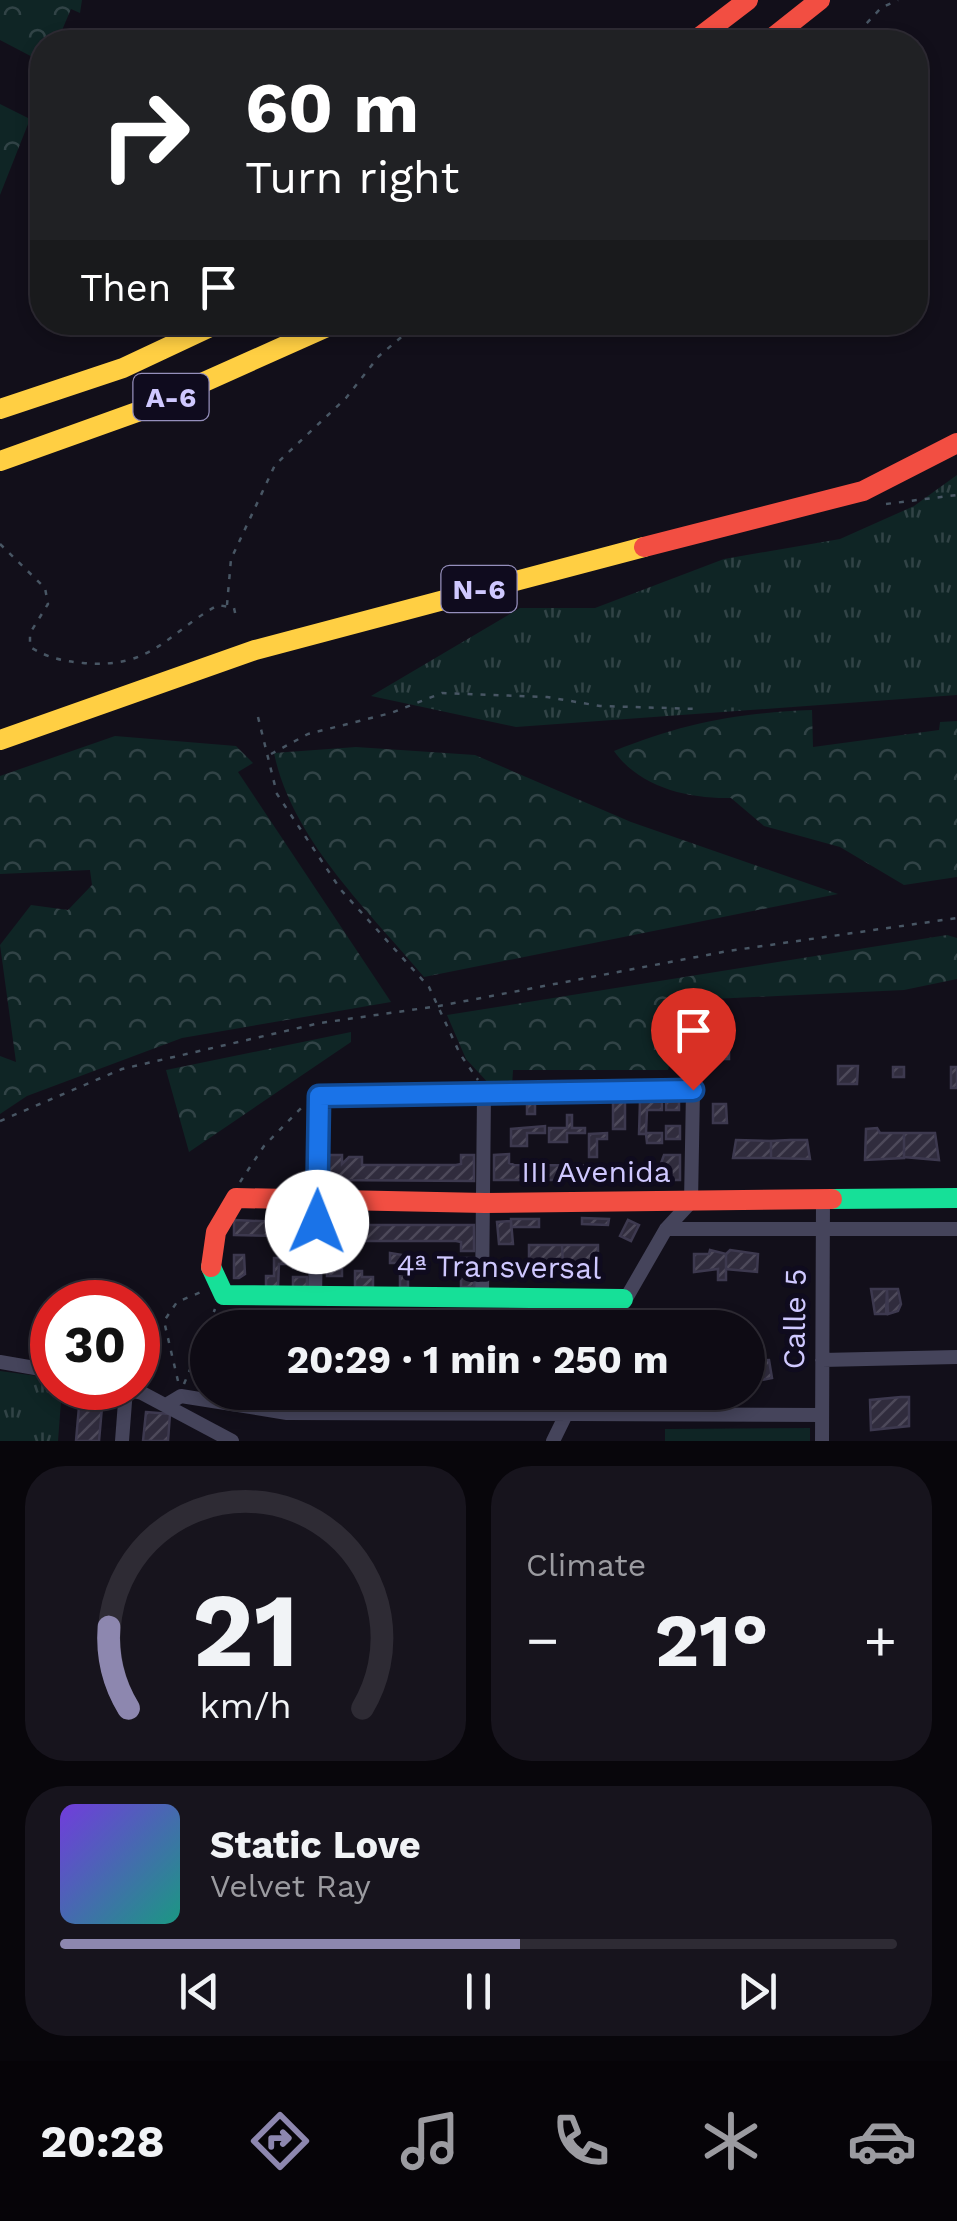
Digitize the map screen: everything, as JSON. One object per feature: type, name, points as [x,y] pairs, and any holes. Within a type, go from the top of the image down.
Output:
[{"type":"main road","points":[[709,30],[748,0]]},
{"type":"main road","points":[[782,30],[820,0]]},
{"type":"main road","name":"A-6","points":[[0,410],[123,368],[194,335]]},
{"type":"main road","name":"A-6","points":[[0,461],[137,412],[309,335]]},
{"type":"main road","name":"N-6","points":[[0,740],[290,640],[862,492],[957,442]]},
{"type":"main road","points":[[220,1292],[212,1261],[217,1227],[236,1198]]},
{"type":"main road","name":"III Avenida","points":[[236,1198],[485,1203],[957,1198]]},
{"type":"main road","name":"4ª Transversal","points":[[220,1292],[623,1299]]},
{"type":"street","points":[[315,1296],[319,1096],[693,1090],[691,1202],[666,1228],[618,1310]]},
{"type":"street","points":[[482,1296],[486,1093]]},
{"type":"street","name":"Calle 5","points":[[822,1441],[823,1198]]},
{"type":"street","name":"III Avenida","points":[[666,1228],[957,1229]]},
{"type":"street","points":[[822,1360],[957,1357]]},
{"type":"street","points":[[0,1362],[30,1367]]},
{"type":"street","points":[[160,1396],[287,1412],[565,1417],[822,1415]]},
{"type":"street","points":[[174,1399],[232,1441]]},
{"type":"street","points":[[122,1441],[123,1410]]},
{"type":"street","points":[[552,1441],[568,1410]]},
{"type":"path","points":[[861,30],[882,8],[898,0]]},
{"type":"path","points":[[227,605],[231,559],[275,465],[346,398],[379,356],[403,335]]},
{"type":"path","points":[[862,492],[890,506],[957,495]]},
{"type":"path","points":[[0,544],[45,588],[48,604],[30,632],[30,647],[61,661],[104,664],[142,658],[209,610],[227,605],[234,608],[236,617]]},
{"type":"path","points":[[270,755],[308,734],[391,713],[442,693],[547,697],[600,706],[699,709]]},
{"type":"path","points":[[258,716],[270,755],[269,776],[277,794],[341,890],[430,988],[460,1054],[486,1093]]},
{"type":"path","points":[[0,1121],[122,1069],[320,1023],[439,1006],[728,952],[957,918]]},
{"type":"path","points":[[236,1198],[246,1170],[264,1146],[297,1110],[319,1096]]},
{"type":"path","points":[[174,1399],[179,1384],[164,1321],[177,1302],[220,1292]]},
{"type":"path","points":[[174,1399],[220,1292]]},
{"type":"green space","points":[[0,0],[82,0],[80,13],[71,9],[62,30],[30,30],[30,56],[0,40]]},
{"type":"green space","points":[[0,104],[30,119],[0,195]]},
{"type":"green space","points":[[957,475],[957,695],[516,727],[371,696],[520,608],[595,608],[724,559],[840,539],[914,506]]},
{"type":"green space","points":[[812,710],[813,747],[939,730],[940,722],[957,721],[957,877],[904,885],[840,847],[764,826],[731,798],[682,793],[651,782],[614,751],[711,721]]},
{"type":"green space","points":[[115,736],[236,746],[253,763],[238,772],[391,1002],[182,1038],[27,1096],[0,1114],[0,1056],[16,1062],[0,945],[31,905],[68,910],[92,885],[90,870],[0,874],[0,776]]},
{"type":"green space","points":[[356,747],[475,755],[631,822],[838,894],[424,977],[315,845],[283,785],[274,753]]},
{"type":"green space","points":[[947,935],[957,938],[957,979],[904,990],[713,999],[683,1017],[668,1070],[513,1070],[512,1087],[492,1087],[466,1059],[447,1015]]},
{"type":"green space","points":[[351,1032],[351,1042],[189,1152],[166,1070]]},
{"type":"green space","points":[[0,1371],[30,1375],[30,1410],[60,1410],[58,1441],[0,1441]]},
{"type":"green space","points":[[810,1428],[810,1441],[665,1441],[665,1429]]},
{"type":"building","points":[[729,1048],[729,1059],[716,1059],[716,1049]]},
{"type":"building","points":[[838,1066],[858,1066],[857,1084],[838,1084]]},
{"type":"building","points":[[893,1067],[904,1067],[904,1077],[893,1077]]},
{"type":"building","points":[[951,1067],[957,1067],[957,1088],[951,1088]]},
{"type":"building","points":[[527,1101],[535,1101],[535,1114],[527,1114]]},
{"type":"building","points":[[613,1101],[625,1101],[625,1129],[613,1129]]},
{"type":"building","points":[[640,1101],[662,1101],[662,1110],[647,1110],[646,1133],[662,1133],[662,1143],[647,1143],[646,1134],[639,1134]]},
{"type":"building","points":[[679,1101],[679,1110],[666,1110],[666,1102]]},
{"type":"building","points":[[713,1104],[726,1104],[727,1123],[713,1123]]},
{"type":"building","points":[[567,1115],[572,1115],[572,1128],[585,1128],[585,1133],[567,1133],[567,1142],[549,1142],[549,1128],[567,1128]]},
{"type":"building","points":[[545,1126],[545,1133],[527,1133],[527,1146],[511,1146],[511,1129]]},
{"type":"building","points":[[666,1126],[680,1126],[680,1139],[666,1139]]},
{"type":"building","points":[[877,1128],[880,1133],[904,1133],[904,1158],[865,1160],[866,1129]]},
{"type":"building","points":[[607,1133],[607,1139],[597,1139],[597,1157],[589,1157],[589,1134]]},
{"type":"building","points":[[904,1133],[935,1133],[939,1160],[904,1157]]},
{"type":"building","points":[[736,1140],[771,1141],[771,1158],[733,1158]]},
{"type":"building","points":[[807,1140],[810,1159],[771,1158],[771,1141]]},
{"type":"building","points":[[509,1154],[509,1163],[514,1165],[660,1166],[664,1155],[680,1155],[680,1180],[494,1180],[494,1155]]},
{"type":"building","points":[[327,1155],[342,1155],[342,1164],[349,1157],[362,1157],[362,1165],[456,1165],[461,1164],[461,1155],[474,1155],[474,1181],[327,1180]]},
{"type":"building","points":[[582,1218],[609,1219],[608,1225],[582,1224]]},
{"type":"building","points":[[511,1219],[539,1219],[539,1227],[511,1227]]},
{"type":"building","points":[[234,1220],[308,1223],[307,1249],[294,1248],[294,1239],[281,1236],[234,1235]]},
{"type":"building","points":[[628,1220],[639,1225],[631,1241],[620,1236]]},
{"type":"building","points":[[511,1221],[513,1244],[499,1244],[497,1222]]},
{"type":"building","points":[[474,1225],[474,1251],[461,1251],[461,1242],[456,1241],[349,1241],[342,1242],[342,1251],[327,1251],[327,1226]]},
{"type":"building","points":[[529,1245],[562,1245],[563,1263],[546,1267],[529,1263]]},
{"type":"building","points":[[562,1245],[598,1245],[598,1264],[571,1267],[563,1263]]},
{"type":"building","points":[[710,1250],[726,1254],[726,1280],[718,1280],[718,1269],[694,1272],[694,1254],[709,1254]]},
{"type":"building","points":[[730,1250],[758,1254],[757,1272],[726,1269],[726,1254]]},
{"type":"building","points":[[390,1253],[409,1256],[413,1274],[408,1274],[408,1287],[400,1287],[400,1263],[390,1263]]},
{"type":"building","points":[[234,1255],[244,1255],[245,1274],[239,1278],[234,1278]]},
{"type":"building","points":[[274,1258],[291,1258],[291,1264],[279,1264],[278,1288],[266,1288],[266,1276],[274,1276]]},
{"type":"building","points":[[293,1258],[307,1258],[307,1268],[293,1268]]},
{"type":"building","points":[[461,1258],[474,1258],[474,1270],[461,1270]]},
{"type":"building","points":[[342,1269],[342,1276],[327,1276],[327,1270]]},
{"type":"building","points":[[355,1271],[362,1271],[362,1277],[373,1277],[373,1287],[355,1287]]},
{"type":"building","points":[[461,1275],[474,1275],[474,1287],[461,1287]]},
{"type":"building","points":[[293,1277],[307,1277],[307,1288],[293,1288]]},
{"type":"building","points":[[871,1289],[887,1289],[886,1314],[875,1314]]},
{"type":"building","points":[[887,1289],[898,1289],[901,1304],[898,1311],[888,1314]]},
{"type":"building","points":[[765,1360],[769,1360],[772,1378],[765,1379]]},
{"type":"building","points":[[909,1397],[909,1426],[871,1430],[870,1400]]},
{"type":"building","points":[[79,1410],[102,1410],[99,1441],[76,1441]]},
{"type":"building","points":[[146,1412],[170,1414],[168,1441],[143,1441]]},
{"type":"traffic: fast","points":[[832,1199],[957,1198]]},
{"type":"traffic: fast","points":[[211,1267],[224,1295],[623,1299]]},
{"type":"traffic: slow","points":[[0,409],[123,368],[193,335]]},
{"type":"traffic: slow","points":[[0,461],[137,412],[309,335]]},
{"type":"traffic: slow","points":[[0,740],[255,650],[644,547]]},
{"type":"traffic: jam","points":[[709,30],[748,0]]},
{"type":"traffic: jam","points":[[782,30],[820,0]]},
{"type":"traffic: jam","points":[[644,547],[863,491],[957,443]]},
{"type":"traffic: jam","points":[[211,1267],[216,1232],[236,1198],[485,1203],[832,1199]]},
{"type":"route","points":[[317,1222],[319,1096],[693,1090]]}]
